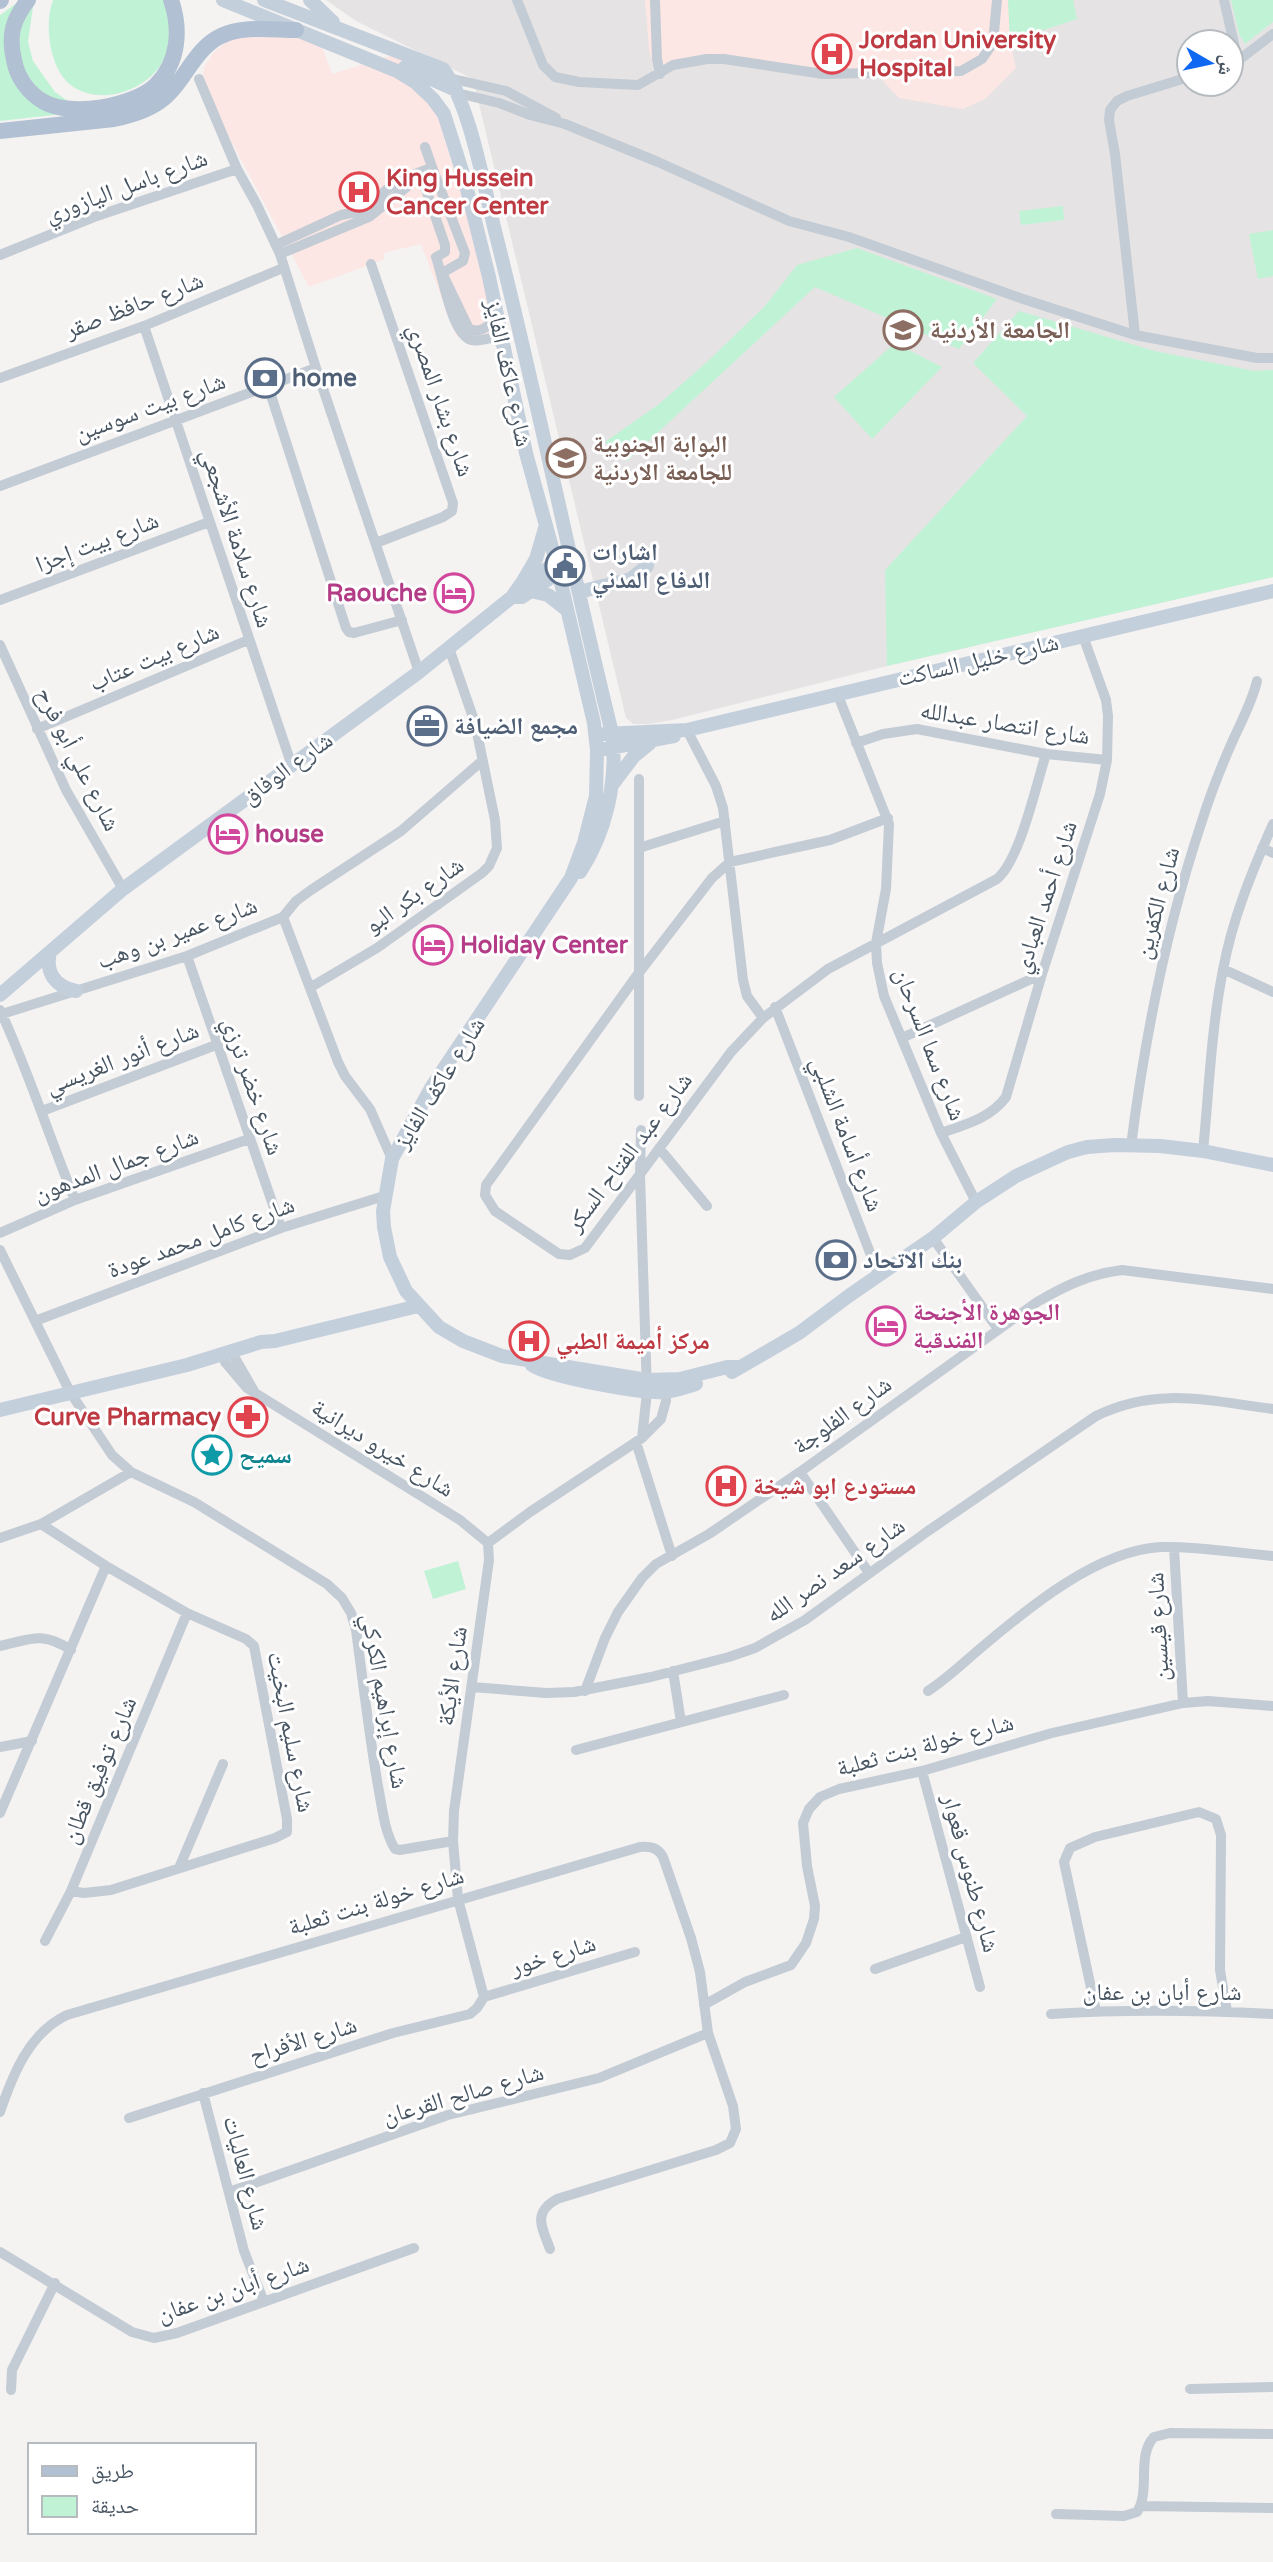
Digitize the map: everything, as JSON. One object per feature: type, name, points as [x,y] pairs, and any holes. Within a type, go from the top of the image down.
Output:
[{"type":"main road","points":[[28,0],[15,17],[12,33],[11,49],[21,79],[32,94],[46,103],[62,108],[92,108],[121,103],[156,85],[175,52],[177,24],[171,0]]},
{"type":"main road","name":"شارع عاكف الفايز","points":[[223,0],[397,71],[415,82],[444,114],[464,177],[526,453],[557,567],[597,743],[592,817],[571,878],[431,1088],[392,1159],[384,1196],[384,1227],[390,1257],[401,1282],[418,1306],[439,1326],[463,1341],[502,1356],[526,1361],[549,1373],[666,1386],[729,1374],[799,1333],[933,1238],[976,1202],[1016,1176],[1068,1152],[1087,1147],[1160,1146],[1203,1151],[1273,1165]]},
{"type":"main road","points":[[264,0],[443,69],[454,87]]},
{"type":"main road","points":[[310,0],[333,23],[352,33]]},
{"type":"main road","points":[[0,131],[130,116],[159,102],[207,46],[221,36],[237,31],[296,30]]},
{"type":"main road","points":[[357,55],[376,56],[454,87]]},
{"type":"main road","name":"شارع عاكف الفايز","points":[[454,87],[506,274],[613,740],[611,786],[598,839],[582,870],[571,878]]},
{"type":"main road","points":[[546,524],[526,588],[548,595],[567,610]]},
{"type":"main road","name":"شارع الوفاق","points":[[0,995],[123,889],[419,672],[512,597],[557,567],[572,562]]},
{"type":"main road","points":[[579,592],[631,579],[647,566]]},
{"type":"main road","name":"شارع خليل الساكت","points":[[597,743],[685,730],[1273,591]]},
{"type":"main road","name":"شارع خليل الساكت","points":[[613,740],[652,741],[677,735],[685,730]]},
{"type":"main road","points":[[611,786],[634,755],[652,741]]},
{"type":"main road","points":[[50,952],[48,967],[55,981],[76,991]]},
{"type":"main road","points":[[0,1410],[264,1349],[275,1341],[418,1306]]},
{"type":"street","points":[[517,0],[543,65],[555,77],[579,82],[638,85],[673,65],[688,61],[724,59],[823,74],[961,71],[982,59],[993,43],[997,0]]},
{"type":"street","points":[[655,0],[660,74]]},
{"type":"street","points":[[1224,0],[1228,28]]},
{"type":"street","points":[[1245,56],[1273,34]]},
{"type":"street","points":[[199,79],[237,169]]},
{"type":"street","points":[[1135,335],[1110,110],[1117,101],[1127,96],[1175,81]]},
{"type":"street","points":[[454,87],[506,91],[535,104],[565,124]]},
{"type":"street","points":[[454,87],[530,115],[565,124],[659,162],[789,221],[849,237],[1020,298],[1135,335],[1257,358],[1273,358]]},
{"type":"street","points":[[425,147],[425,171],[446,245],[445,252],[436,257],[442,273],[469,329],[478,331],[486,328],[496,312]]},
{"type":"street","name":"شارع باسل اليازوري","points":[[0,255],[94,217],[237,169],[278,249],[419,672]]},
{"type":"street","points":[[425,171],[465,253],[465,258],[459,264],[442,273]]},
{"type":"street","points":[[278,249],[369,217],[425,171]]},
{"type":"street","name":"شارع بشار المصري","points":[[371,264],[453,503],[452,511],[443,517],[376,543]]},
{"type":"street","name":"شارع حافظ صقر","points":[[0,378],[144,326],[283,268]]},
{"type":"street","points":[[442,273],[443,286],[462,334],[476,341],[494,338],[504,346]]},
{"type":"street","name":"شارع سلامة الأشجعي","points":[[144,326],[291,764]]},
{"type":"street","name":"شارع بيت سوسين","points":[[0,486],[316,368]]},
{"type":"street","points":[[268,386],[346,628],[354,633],[402,620]]},
{"type":"street","name":"شارع بيت إجزا","points":[[0,600],[209,522]]},
{"type":"street","name":"شارع أحمد العبادي","points":[[941,1133],[985,1115],[998,1107],[1006,1097],[1100,794],[1107,760],[1108,716],[1106,700],[1083,636]]},
{"type":"street","name":"شارع بيت عتاب","points":[[37,729],[248,640]]},
{"type":"street","name":"شارع علي أبو فرح","points":[[0,645],[66,790],[123,889]]},
{"type":"street","name":"شارع بكر البو","points":[[311,987],[377,948],[489,866],[494,857],[497,839],[491,793],[475,723],[449,648]]},
{"type":"street","name":"شارع الكفرين","points":[[1131,1146],[1141,1067],[1166,943],[1205,813],[1252,700],[1257,681]]},
{"type":"street","name":"شارع سما السرحان","points":[[837,694],[888,818],[890,830],[886,889],[876,943],[882,988],[941,1133],[976,1202]]},
{"type":"street","name":"شارع انتصار عبدالله","points":[[856,743],[883,734],[917,729],[1046,754],[1107,760]]},
{"type":"street","points":[[685,730],[716,786],[725,821],[743,980],[747,996],[762,1018]]},
{"type":"street","name":"شارع عبد الفتاح السكر","points":[[730,862],[702,890],[638,974],[484,1191],[495,1211],[559,1254],[570,1255],[585,1248],[731,1052],[762,1018],[828,969],[1005,873],[1017,846],[1046,754]]},
{"type":"street","name":"شارع عمير بن وهب","points":[[1,1012],[187,956],[283,917],[303,895],[401,831],[482,761]]},
{"type":"street","points":[[639,779],[639,1096]]},
{"type":"street","points":[[730,862],[830,839],[888,818]]},
{"type":"street","points":[[639,848],[725,821]]},
{"type":"street","points":[[1203,1151],[1213,1037],[1223,969],[1235,921],[1273,824]]},
{"type":"street","points":[[1262,848],[1273,853]]},
{"type":"street","points":[[283,917],[338,1062],[370,1109],[392,1159]]},
{"type":"street","name":"شارع خضر ترزي","points":[[187,956],[281,1228]]},
{"type":"street","points":[[1223,969],[1273,992]]},
{"type":"street","points":[[902,1038],[1042,974]]},
{"type":"street","name":"شارع أسامة الشلبي","points":[[775,1007],[879,1276]]},
{"type":"street","points":[[1,1012],[75,1200]]},
{"type":"street","name":"شارع أنور الغريسي","points":[[42,1111],[216,1045]]},
{"type":"street","points":[[641,1130],[647,1386],[639,1440],[672,1556]]},
{"type":"street","name":"شارع جمال المدهون","points":[[0,1233],[75,1200],[249,1139]]},
{"type":"street","points":[[659,1147],[707,1206]]},
{"type":"street","name":"شارع كامل محمد عودة","points":[[35,1321],[281,1228],[384,1196]]},
{"type":"street","points":[[933,1238],[998,1329]]},
{"type":"street","name":"شارع إبراهيم الكركي","points":[[0,1250],[70,1392],[112,1455],[131,1472],[194,1502],[312,1573],[342,1598],[351,1613],[356,1630],[374,1762],[391,1842],[395,1849],[402,1850],[453,1841]]},
{"type":"street","name":"شارع الفلوجة","points":[[585,1691],[605,1638],[629,1594],[649,1570],[709,1534],[800,1472],[998,1329],[1068,1284],[1098,1273],[1122,1270],[1273,1289]]},
{"type":"street","name":"شارع خيرو ديرانية","points":[[228,1356],[247,1388],[460,1520],[488,1543]]},
{"type":"street","points":[[488,1543],[639,1440],[661,1419],[666,1386]]},
{"type":"street","name":"شارع سعد نصر الله","points":[[472,1687],[546,1693],[585,1691],[729,1657],[769,1641],[815,1613],[1096,1416],[1120,1404],[1177,1398],[1273,1409]]},
{"type":"street","points":[[0,1538],[41,1524],[131,1472]]},
{"type":"street","points":[[800,1472],[869,1573]]},
{"type":"street","name":"شارع سليم البخيت","points":[[41,1524],[187,1613],[238,1635],[254,1646],[288,1830],[284,1835],[275,1838],[99,1892],[71,1891]]},
{"type":"street","name":"شارع الأيكة","points":[[484,1997],[458,1899],[453,1841],[454,1811],[489,1560],[488,1543]]},
{"type":"street","points":[[928,1691],[948,1678],[978,1650],[1035,1605],[1089,1570],[1126,1555],[1160,1547],[1273,1556]]},
{"type":"street","name":"شارع قيسين","points":[[1174,1548],[1183,1703]]},
{"type":"street","points":[[0,1813],[106,1566]]},
{"type":"street","name":"شارع توفيق قطان","points":[[45,1941],[71,1891],[187,1613]]},
{"type":"street","points":[[0,1646],[46,1638],[71,1650]]},
{"type":"street","points":[[673,1671],[681,1722]]},
{"type":"street","points":[[576,1750],[784,1695]]},
{"type":"street","name":"شارع خولة بنت ثعلبة","points":[[704,2005],[746,1982],[791,1965],[806,1943],[814,1919],[815,1906],[807,1866],[803,1823],[814,1802],[839,1789],[922,1771],[1052,1733],[1183,1703],[1208,1701],[1273,1706]]},
{"type":"street","points":[[0,1747],[32,1741]]},
{"type":"street","points":[[179,1868],[223,1764]]},
{"type":"street","name":"شارع طنوس قعوار","points":[[922,1771],[980,1987]]},
{"type":"street","points":[[1096,2011],[1064,1862],[1067,1852],[1074,1844],[1095,1837],[1199,1812],[1216,1819],[1221,1835],[1220,1970],[1227,2011]]},
{"type":"street","name":"شارع خولة بنت ثعلبة","points":[[0,2112],[20,2061],[54,2021],[80,2011],[640,1847],[657,1849],[666,1863],[691,1938],[708,2034],[735,2116],[736,2129],[730,2143],[716,2150],[548,2204],[541,2214],[541,2223],[550,2249]]},
{"type":"street","points":[[875,1969],[966,1937]]},
{"type":"street","name":"شارع خور","points":[[484,1997],[635,1952]]},
{"type":"street","name":"شارع الأفراح","points":[[129,2118],[393,2034],[470,2014],[484,1997]]},
{"type":"street","name":"شارع أبان بن عفان","points":[[1051,2014],[1096,2011],[1227,2011],[1273,2014]]},
{"type":"street","name":"شارع صالح القرعان","points":[[229,2192],[448,2115],[599,2078],[708,2034]]},
{"type":"street","name":"شارع العاليات","points":[[203,2093],[244,2251],[264,2302]]},
{"type":"street","name":"شارع أبان بن عفان","points":[[0,2252],[132,2332],[154,2338],[414,2248]]},
{"type":"street","points":[[11,2390],[12,2370],[55,2283]]},
{"type":"street","points":[[1190,2389],[1273,2388]]},
{"type":"street","points":[[1056,2514],[1124,2516],[1137,2512],[1141,2506],[1147,2449],[1154,2437],[1170,2433],[1273,2434]]},
{"type":"street","points":[[1141,2506],[1273,2508]]},
{"type":"shaded area","name":"الجامعة الأردنية","points":[[326,0],[1273,0],[1273,577],[887,666],[672,720],[633,724],[626,718],[473,79],[356,21]]},
{"type":"shaded area","name":"Jordan University Hospital","points":[[645,0],[1008,0],[1010,41],[1016,68],[985,99],[963,109],[899,98],[873,70],[823,71],[747,59],[654,68],[649,50]]},
{"type":"shaded area","name":"King Hussein Cancer Center","points":[[317,32],[332,74],[403,52],[432,97],[472,231],[493,328],[486,337],[464,340],[456,335],[421,244],[383,253],[385,259],[309,287],[213,107],[203,74],[205,65],[216,50],[243,34]]},
{"type":"green space","points":[[21,0],[34,0],[28,42],[33,61],[55,92],[68,101],[72,113],[0,121],[0,15]]},
{"type":"green space","points":[[53,0],[163,0],[170,25],[165,57],[146,81],[117,94],[86,93],[72,86],[60,72],[51,49],[49,21]]},
{"type":"green space","points":[[1008,0],[1073,0],[1077,19],[1010,41]]},
{"type":"green space","points":[[1231,0],[1273,0],[1273,22],[1245,44],[1245,28],[1238,28]]},
{"type":"green space","points":[[1063,206],[1064,220],[1021,225],[1019,211]]},
{"type":"green space","points":[[1273,230],[1273,276],[1258,279],[1249,234]]},
{"type":"green space","points":[[857,248],[997,299],[959,349],[815,287],[627,461],[605,442],[659,404],[707,362],[765,306],[797,265]]},
{"type":"green space","points":[[1019,311],[1155,351],[1254,371],[1273,370],[1273,577],[887,666],[885,570],[1027,416],[973,363]]},
{"type":"green space","points":[[895,343],[942,367],[872,439],[834,397]]},
{"type":"green space","points":[[458,1561],[466,1589],[433,1599],[424,1571]]},
{"type":"place","name":"Jordan University Hospital","points":[[832,54]]},
{"type":"place","name":"King Hussein Cancer Center","points":[[359,192]]},
{"type":"place","name":"الجامعة الأردنية","points":[[903,330]]},
{"type":"place","name":"home","points":[[265,378]]},
{"type":"place","name":"البوابة الجنوبية للجامعة الاردنية","points":[[566,458]]},
{"type":"place","name":"اشارات الدفاع المدني","points":[[565,566]]},
{"type":"place","name":"Raouche","points":[[454,593]]},
{"type":"place","name":"مجمع الضيافة","points":[[427,726]]},
{"type":"place","name":"house","points":[[228,834]]},
{"type":"place","name":"Holiday Center","points":[[433,945]]},
{"type":"place","name":"بنك الاتحاد","points":[[836,1260]]},
{"type":"place","name":"الجوهرة الأجنحة الفندقية","points":[[886,1326]]},
{"type":"place","name":"مركز أميمة الطبي","points":[[529,1341]]},
{"type":"place","name":"Curve Pharmacy","points":[[248,1417]]},
{"type":"place","name":"سميح","points":[[212,1455]]},
{"type":"place","name":"مستودع ابو شيخة","points":[[726,1486]]}]
